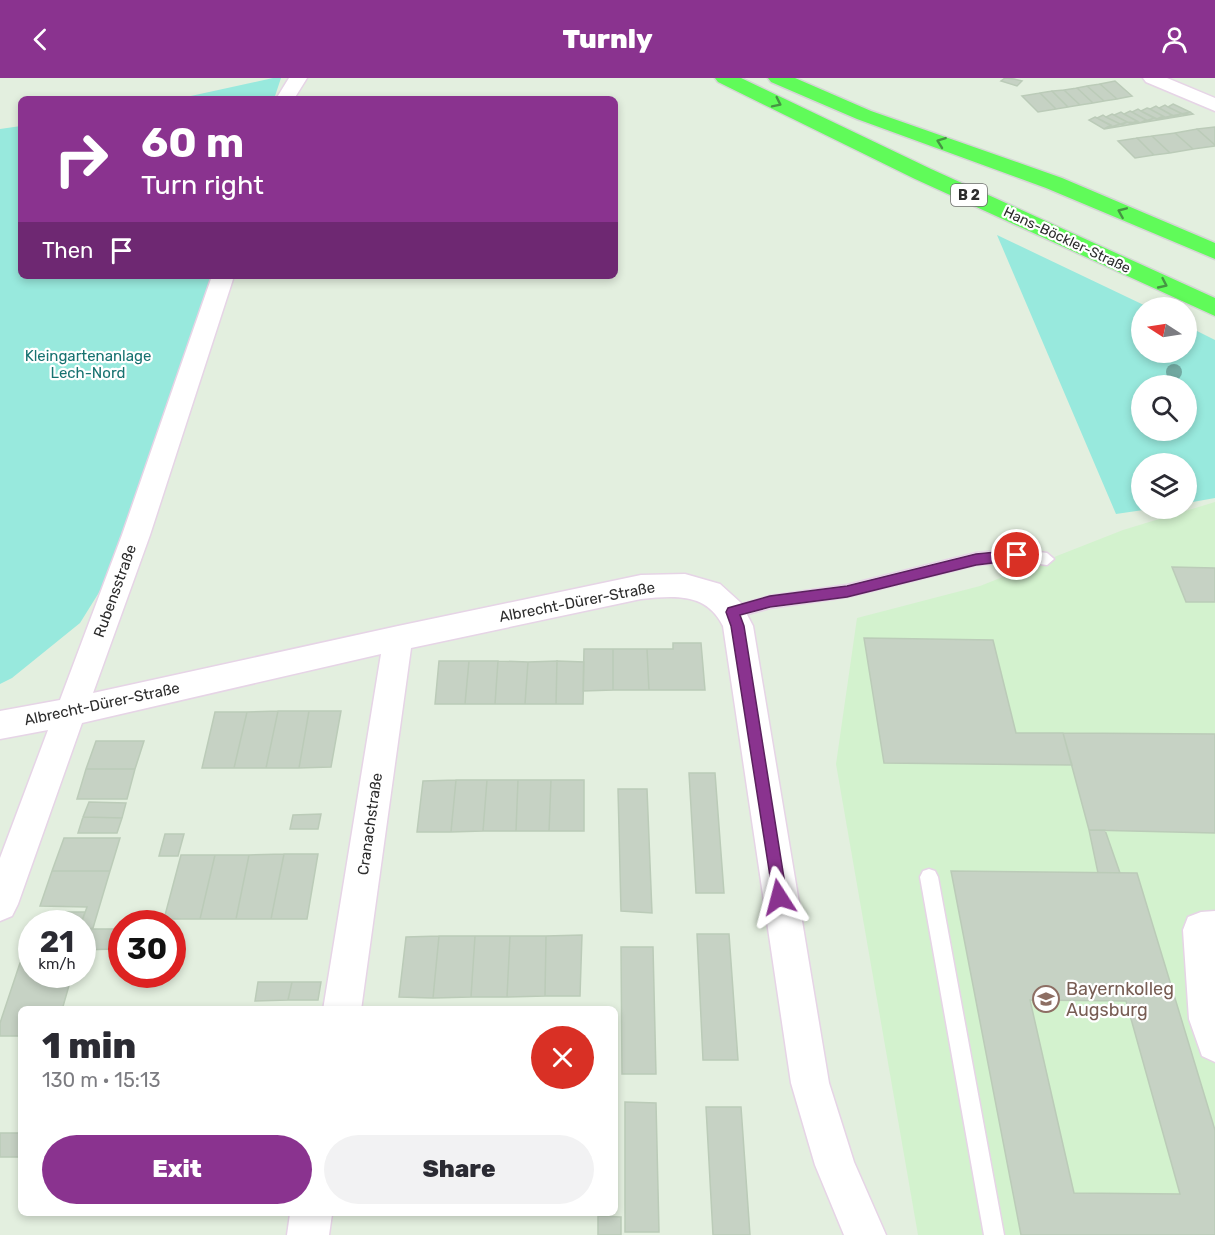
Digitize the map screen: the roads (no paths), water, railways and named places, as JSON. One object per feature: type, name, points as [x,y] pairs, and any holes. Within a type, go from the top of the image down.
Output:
[{"type":"main road","name":"Hans-Böckler-Straße","points":[[725,78],[923,174],[1215,308]]},
{"type":"main road","points":[[778,78],[864,115],[1054,183],[1215,252]]},
{"type":"street","points":[[286,96],[298,78]]},
{"type":"street","points":[[1152,78],[1215,105]]},
{"type":"street","points":[[1193,95],[1215,92]]},
{"type":"street","name":"Rubensstraße","points":[[0,904],[136,535],[222,279]]},
{"type":"street","name":"Albrecht-Dürer-Straße","points":[[0,725],[71,712],[398,638],[640,588],[669,585],[696,586],[713,593],[733,612]]},
{"type":"street","points":[[733,612],[740,638],[810,1083],[835,1165],[865,1235]]},
{"type":"street","name":"Cranachstraße","points":[[343,1006],[398,638]]},
{"type":"street","points":[[1215,929],[1202,930],[1208,1019],[1215,1043]]},
{"type":"street","points":[[308,1235],[311,1216]]},
{"type":"lane","points":[[733,612],[770,602],[847,591],[976,560],[1017,555],[1047,559]]},
{"type":"lane","points":[[929,877],[994,1235]]},
{"type":"place","name":"Bayernkolleg Augsburg","points":[[1046,999]]},
{"type":"park label","name":"Kleingartenanlage Lech-Nord","points":[[88,364]]}]
